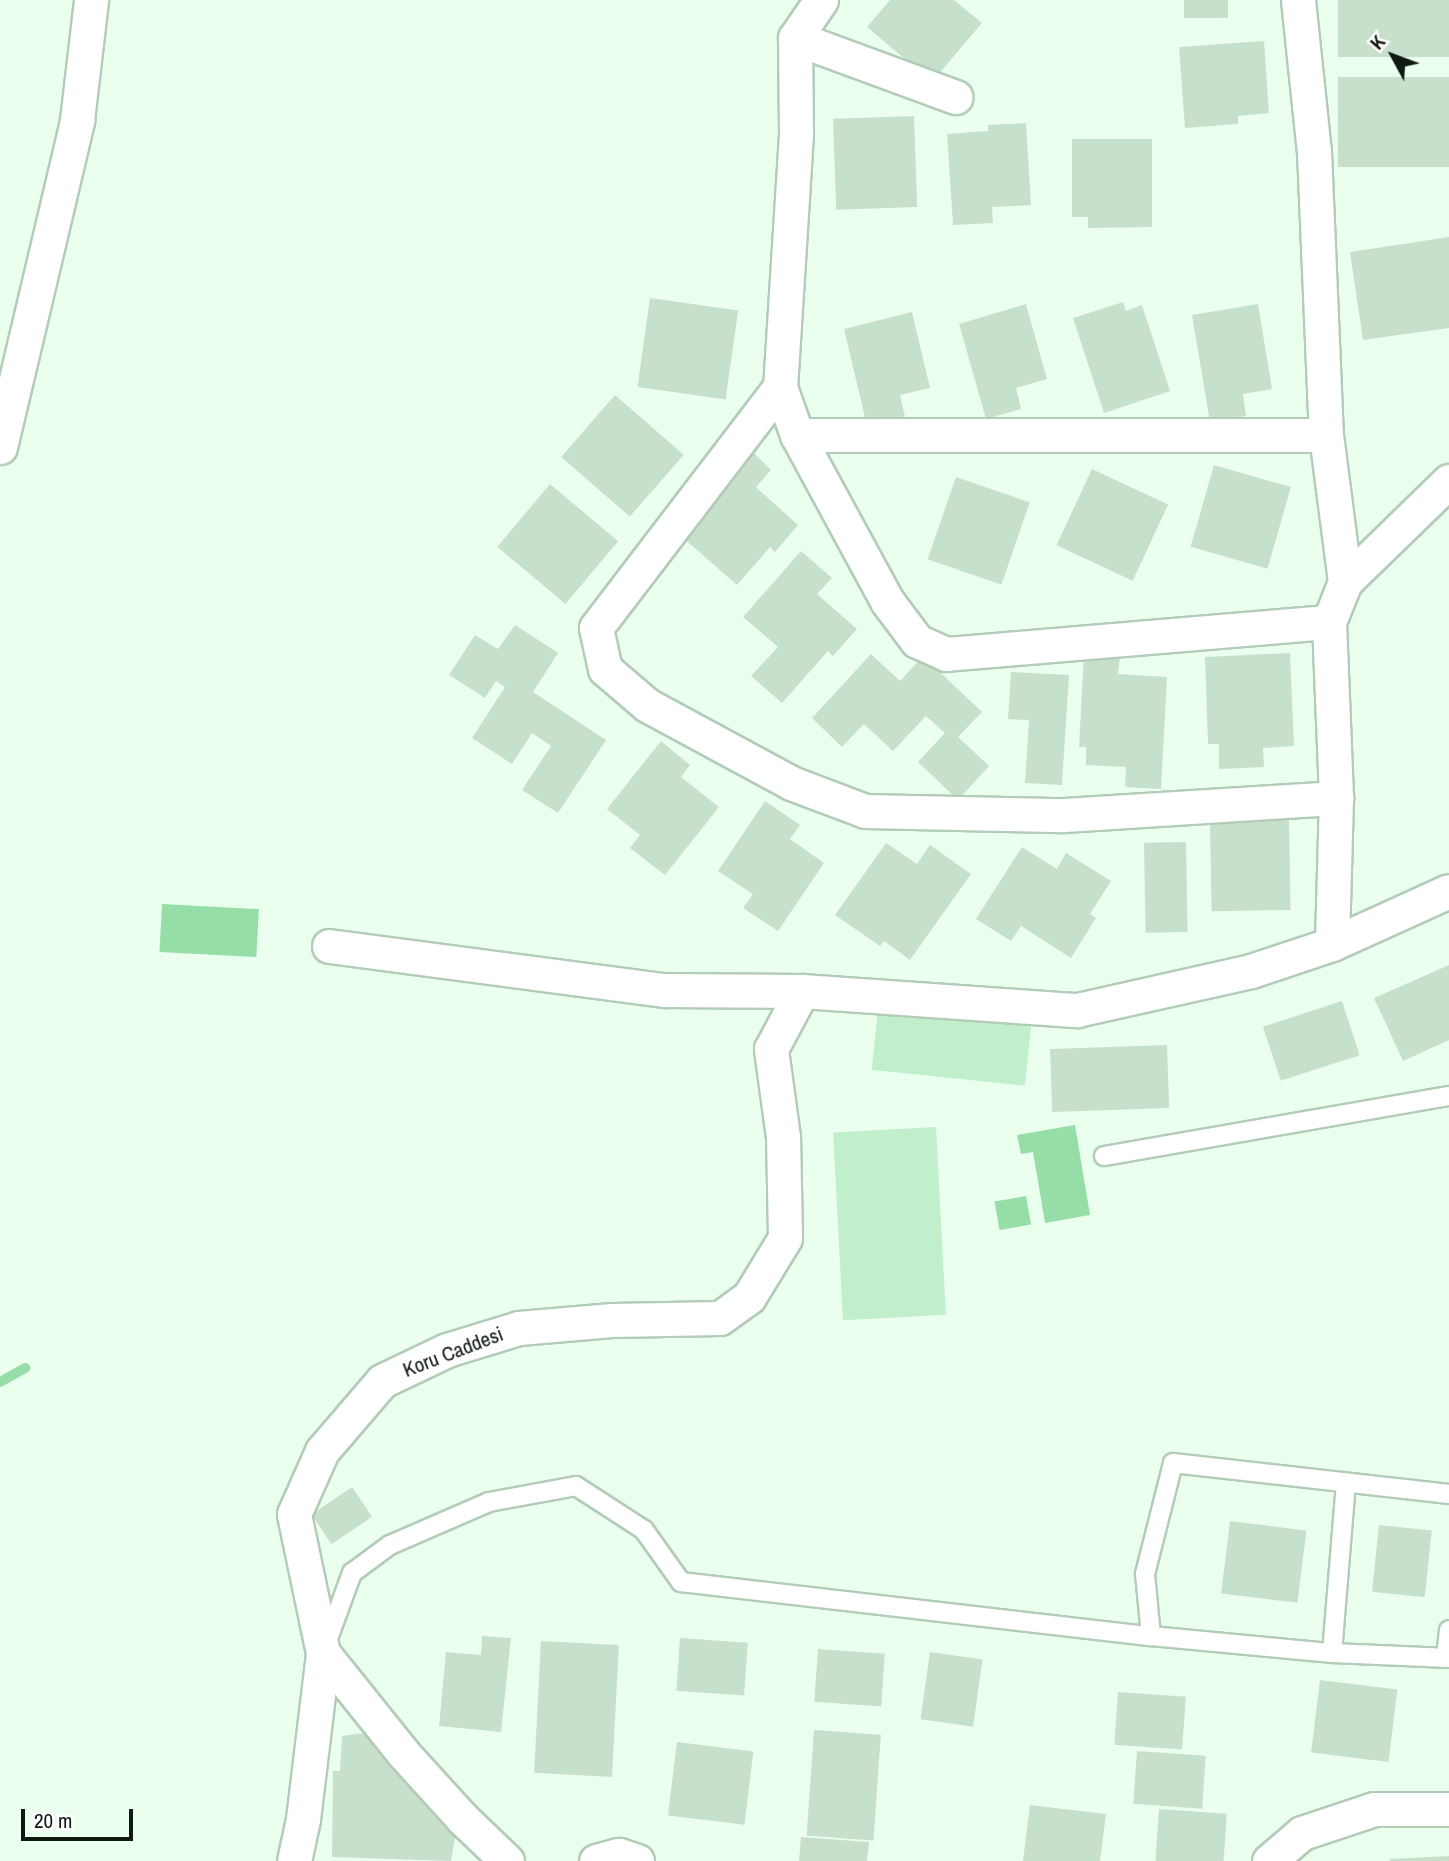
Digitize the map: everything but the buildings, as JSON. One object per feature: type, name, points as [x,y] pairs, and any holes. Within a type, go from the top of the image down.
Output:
[{"type":"street","points":[[0,447],[77,120],[91,0]]},
{"type":"street","points":[[821,0],[795,38],[796,134],[780,387],[797,435],[887,601],[917,641],[946,654],[1329,622]]},
{"type":"street","points":[[1298,0],[1314,151],[1326,435],[1345,582]]},
{"type":"street","points":[[795,38],[955,97]]},
{"type":"street","points":[[780,387],[596,628],[605,669],[647,705],[791,783],[865,811],[1064,815],[1336,798]]},
{"type":"street","points":[[797,435],[1326,435]]},
{"type":"street","points":[[1332,944],[1336,798],[1329,622],[1345,582],[1449,481]]},
{"type":"street","points":[[329,946],[665,990],[802,991],[1077,1010],[1251,971],[1332,944],[1449,891]]},
{"type":"street","name":"Koru Caddesi","points":[[294,1861],[303,1819],[323,1653],[294,1514],[322,1451],[382,1381],[447,1350],[519,1328],[612,1320],[720,1318],[749,1297],[785,1238],[783,1137],[771,1049],[802,991]]},
{"type":"street","points":[[323,1653],[403,1753],[463,1819],[507,1861]]},
{"type":"street","points":[[1269,1861],[1302,1833],[1374,1809],[1449,1809]]},
{"type":"street","points":[[596,1861],[619,1856],[637,1861]]},
{"type":"lane","points":[[1104,1156],[1449,1096]]},
{"type":"lane","points":[[1151,1636],[1145,1574],[1173,1463],[1449,1494]]},
{"type":"lane","points":[[1332,1653],[1346,1484]]},
{"type":"lane","points":[[323,1653],[352,1573],[390,1545],[489,1502],[576,1486],[645,1530],[681,1582],[1151,1636],[1332,1653],[1448,1658],[1449,1630]]},
{"type":"shaded area","points":[[162,904],[259,909],[256,957],[159,952]]},
{"type":"shaded area","points":[[878,1010],[1031,1026],[1025,1086],[872,1070]]},
{"type":"shaded area","points":[[1075,1125],[1090,1215],[1045,1223],[1033,1152],[1021,1154],[1017,1135]]},
{"type":"shaded area","points":[[936,1127],[946,1315],[843,1320],[833,1132]]},
{"type":"shaded area","points":[[1026,1196],[1031,1225],[1000,1230],[994,1202]]},
{"type":"waterway","points":[[0,1382],[25,1368]]}]
